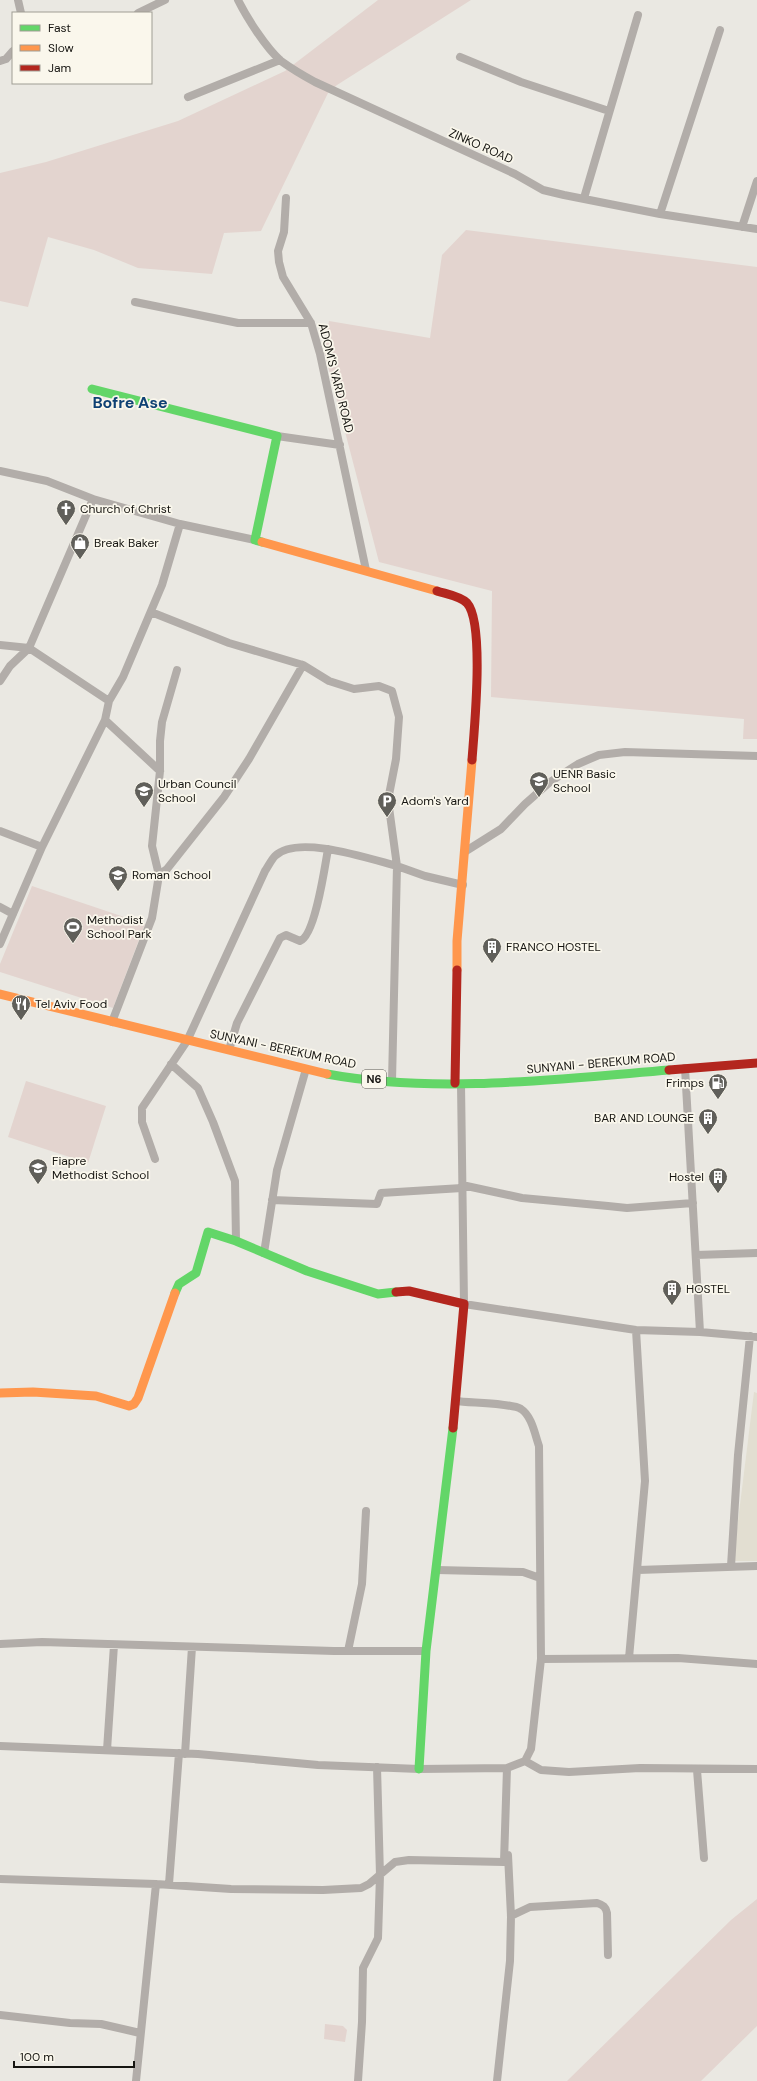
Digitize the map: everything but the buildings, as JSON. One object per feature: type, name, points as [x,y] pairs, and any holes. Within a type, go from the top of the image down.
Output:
[{"type":"street","points":[[18,0],[21,12]]},
{"type":"street","points":[[140,12],[165,0]]},
{"type":"street","name":"ZINKO ROAD","points":[[238,0],[269,47],[280,60],[315,82],[515,174],[543,190],[660,214],[757,229]]},
{"type":"street","points":[[584,198],[638,15]]},
{"type":"street","points":[[660,214],[720,30]]},
{"type":"street","points":[[0,60],[6,59],[12,52]]},
{"type":"street","points":[[460,57],[520,82],[609,111]]},
{"type":"street","points":[[188,97],[280,60]]},
{"type":"street","points":[[742,226],[757,182]]},
{"type":"street","name":"ADOM'S YARD ROAD","points":[[286,198],[284,232],[278,251],[279,262],[283,277],[311,323],[326,376],[366,570]]},
{"type":"street","points":[[134,302],[238,323],[311,323]]},
{"type":"street","points":[[92,389],[277,436],[340,445]]},
{"type":"street","points":[[255,540],[277,436]]},
{"type":"street","points":[[0,471],[47,482],[93,499],[180,524],[255,540],[454,596],[467,603],[475,618],[477,696],[466,852],[457,941],[458,1084],[462,1186],[464,1304],[456,1401],[437,1570],[426,1651],[419,1769]]},
{"type":"street","points":[[0,682],[10,666],[29,648],[93,499]]},
{"type":"street","points":[[0,944],[42,847],[104,720],[110,702],[151,612],[162,585],[180,524]]},
{"type":"street","points":[[151,612],[229,643],[303,665],[329,681],[354,688],[379,686],[392,691],[399,717],[396,759],[388,800],[397,866],[392,1080]]},
{"type":"street","points":[[0,645],[29,648],[110,702]]},
{"type":"street","points":[[159,875],[167,869],[224,796],[249,759],[303,665]]},
{"type":"street","points":[[112,1022],[152,918],[159,875],[152,846],[160,771],[162,722],[177,670]]},
{"type":"street","points":[[104,720],[160,771]]},
{"type":"street","points":[[466,852],[501,829],[525,804],[550,782],[578,764],[599,755],[625,752],[757,756]]},
{"type":"street","points":[[0,831],[42,847]]},
{"type":"street","points":[[155,1159],[142,1122],[142,1108],[187,1041],[264,871],[276,856],[292,848],[328,849],[397,866],[425,876],[462,885]]},
{"type":"street","points":[[229,1050],[237,1023],[280,938],[286,935],[300,941],[308,936],[321,892],[328,849]]},
{"type":"street","points":[[0,908],[13,914]]},
{"type":"street","name":"SUNYANI - BEREKUM ROAD","points":[[0,994],[187,1041],[306,1069],[352,1077],[458,1084],[564,1080],[686,1068],[757,1063]]},
{"type":"street","points":[[171,1064],[198,1088],[213,1122],[235,1181],[236,1241]]},
{"type":"street","points":[[686,1068],[700,1332]]},
{"type":"street","points":[[264,1252],[277,1170],[306,1069]]},
{"type":"street","points":[[272,1200],[377,1204],[381,1193],[462,1186],[522,1198],[626,1208],[693,1203]]},
{"type":"street","points":[[0,1393],[33,1392],[96,1396],[129,1406],[134,1404],[138,1398],[177,1288],[179,1284],[196,1273],[208,1232],[264,1252],[307,1271],[378,1294],[409,1291],[464,1304],[636,1330],[700,1332],[754,1337],[738,1455],[731,1566]]},
{"type":"street","points":[[696,1255],[757,1253]]},
{"type":"street","points":[[629,1658],[645,1481],[636,1330]]},
{"type":"street","points":[[0,1746],[182,1754],[318,1765],[419,1769],[507,1768],[525,1761],[531,1749],[534,1734],[541,1659],[539,1446],[529,1418],[522,1410],[511,1406],[456,1401]]},
{"type":"street","points":[[348,1651],[362,1584],[366,1511]]},
{"type":"street","points":[[638,1570],[757,1566]]},
{"type":"street","points":[[437,1570],[523,1572],[540,1578]]},
{"type":"street","points":[[0,1644],[42,1642],[348,1651],[426,1651]]},
{"type":"street","points":[[107,1750],[114,1645]]},
{"type":"street","points":[[169,1884],[192,1647]]},
{"type":"street","points":[[541,1659],[678,1658],[757,1664]]},
{"type":"street","points":[[525,1761],[542,1770],[569,1772],[640,1768],[697,1770],[757,1769]]},
{"type":"street","points":[[358,2081],[362,2022],[363,1968],[365,1960],[375,1946],[378,1938],[380,1876],[377,1767]]},
{"type":"street","points":[[0,1879],[169,1884],[231,1889],[323,1890],[361,1888],[380,1876],[395,1862],[409,1860],[504,1862],[507,1768]]},
{"type":"street","points":[[497,2081],[510,1961],[512,1916],[508,1862],[507,1768]]},
{"type":"street","points":[[697,1770],[704,1858]]},
{"type":"street","points":[[136,2081],[156,1884]]},
{"type":"street","points":[[512,1916],[530,1907],[597,1903],[602,1905],[606,1908],[607,1913],[608,1956]]},
{"type":"street","points":[[0,2015],[70,2023],[101,2024],[140,2033]]},
{"type":"shaded area","points":[[378,0],[471,0],[337,85],[328,93],[261,231],[224,233],[212,274],[138,268],[94,250],[48,237],[28,307],[0,301],[0,173],[46,162],[178,121],[285,71]]},
{"type":"shaded area","points":[[466,230],[757,267],[757,739],[743,739],[744,719],[491,697],[492,591],[379,562],[324,351],[329,321],[430,338],[442,255]]},
{"type":"shaded area","name":"Methodist School Park","points":[[32,886],[145,924],[113,1008],[0,972],[0,964]]},
{"type":"shaded area","points":[[26,1081],[106,1106],[88,1163],[8,1137]]},
{"type":"shaded area","points":[[754,1392],[757,1393],[757,1561],[733,1561]]},
{"type":"shaded area","points":[[757,1899],[757,2026],[701,2081],[567,2081],[731,1920]]},
{"type":"shaded area","points":[[325,2024],[343,2026],[347,2030],[345,2042],[324,2039]]},
{"type":"traffic: fast","points":[[92,389],[277,436],[255,540],[262,542]]},
{"type":"traffic: fast","points":[[327,1074],[368,1080],[453,1084],[497,1083],[669,1070]]},
{"type":"traffic: fast","points":[[175,1293],[179,1284],[196,1273],[208,1232],[236,1241],[307,1271],[378,1294],[396,1292]]},
{"type":"traffic: fast","points":[[419,1769],[426,1651],[453,1428]]},
{"type":"traffic: slow","points":[[262,542],[437,591]]},
{"type":"traffic: slow","points":[[457,970],[457,941],[472,760]]},
{"type":"traffic: slow","points":[[0,994],[327,1074]]},
{"type":"traffic: slow","points":[[0,1393],[33,1392],[96,1396],[129,1406],[134,1404],[138,1398],[175,1293]]},
{"type":"traffic: jam","points":[[437,591],[457,597],[467,603],[472,614],[476,632],[477,678],[472,760]]},
{"type":"traffic: jam","points":[[455,1083],[457,970]]},
{"type":"traffic: jam","points":[[669,1070],[757,1063]]},
{"type":"traffic: jam","points":[[396,1292],[409,1291],[464,1304],[453,1428]]},
{"type":"place","name":"Church of Christ","points":[[66,526]]},
{"type":"place","name":"Break Baker","points":[[80,560]]},
{"type":"place","name":"UENR Basic School","points":[[539,798]]},
{"type":"place","name":"Urban Council School","points":[[144,808]]},
{"type":"place","name":"Adom's Yard","points":[[387,818]]},
{"type":"place","name":"Roman School","points":[[118,892]]},
{"type":"place","name":"Methodist School Park","points":[[73,944]]},
{"type":"place","name":"FRANCO HOSTEL","points":[[492,964]]},
{"type":"place","name":"Tel Aviv Food","points":[[21,1021]]},
{"type":"place","name":"Frimps","points":[[718,1100]]},
{"type":"place","name":"BAR AND LOUNGE","points":[[708,1135]]},
{"type":"place","name":"Fiapre Methodist School","points":[[38,1185]]},
{"type":"place","name":"Hostel","points":[[718,1194]]},
{"type":"place","name":"HOSTEL","points":[[672,1306]]},
{"type":"district","name":"Bofre Ase","points":[[130,402]]}]
